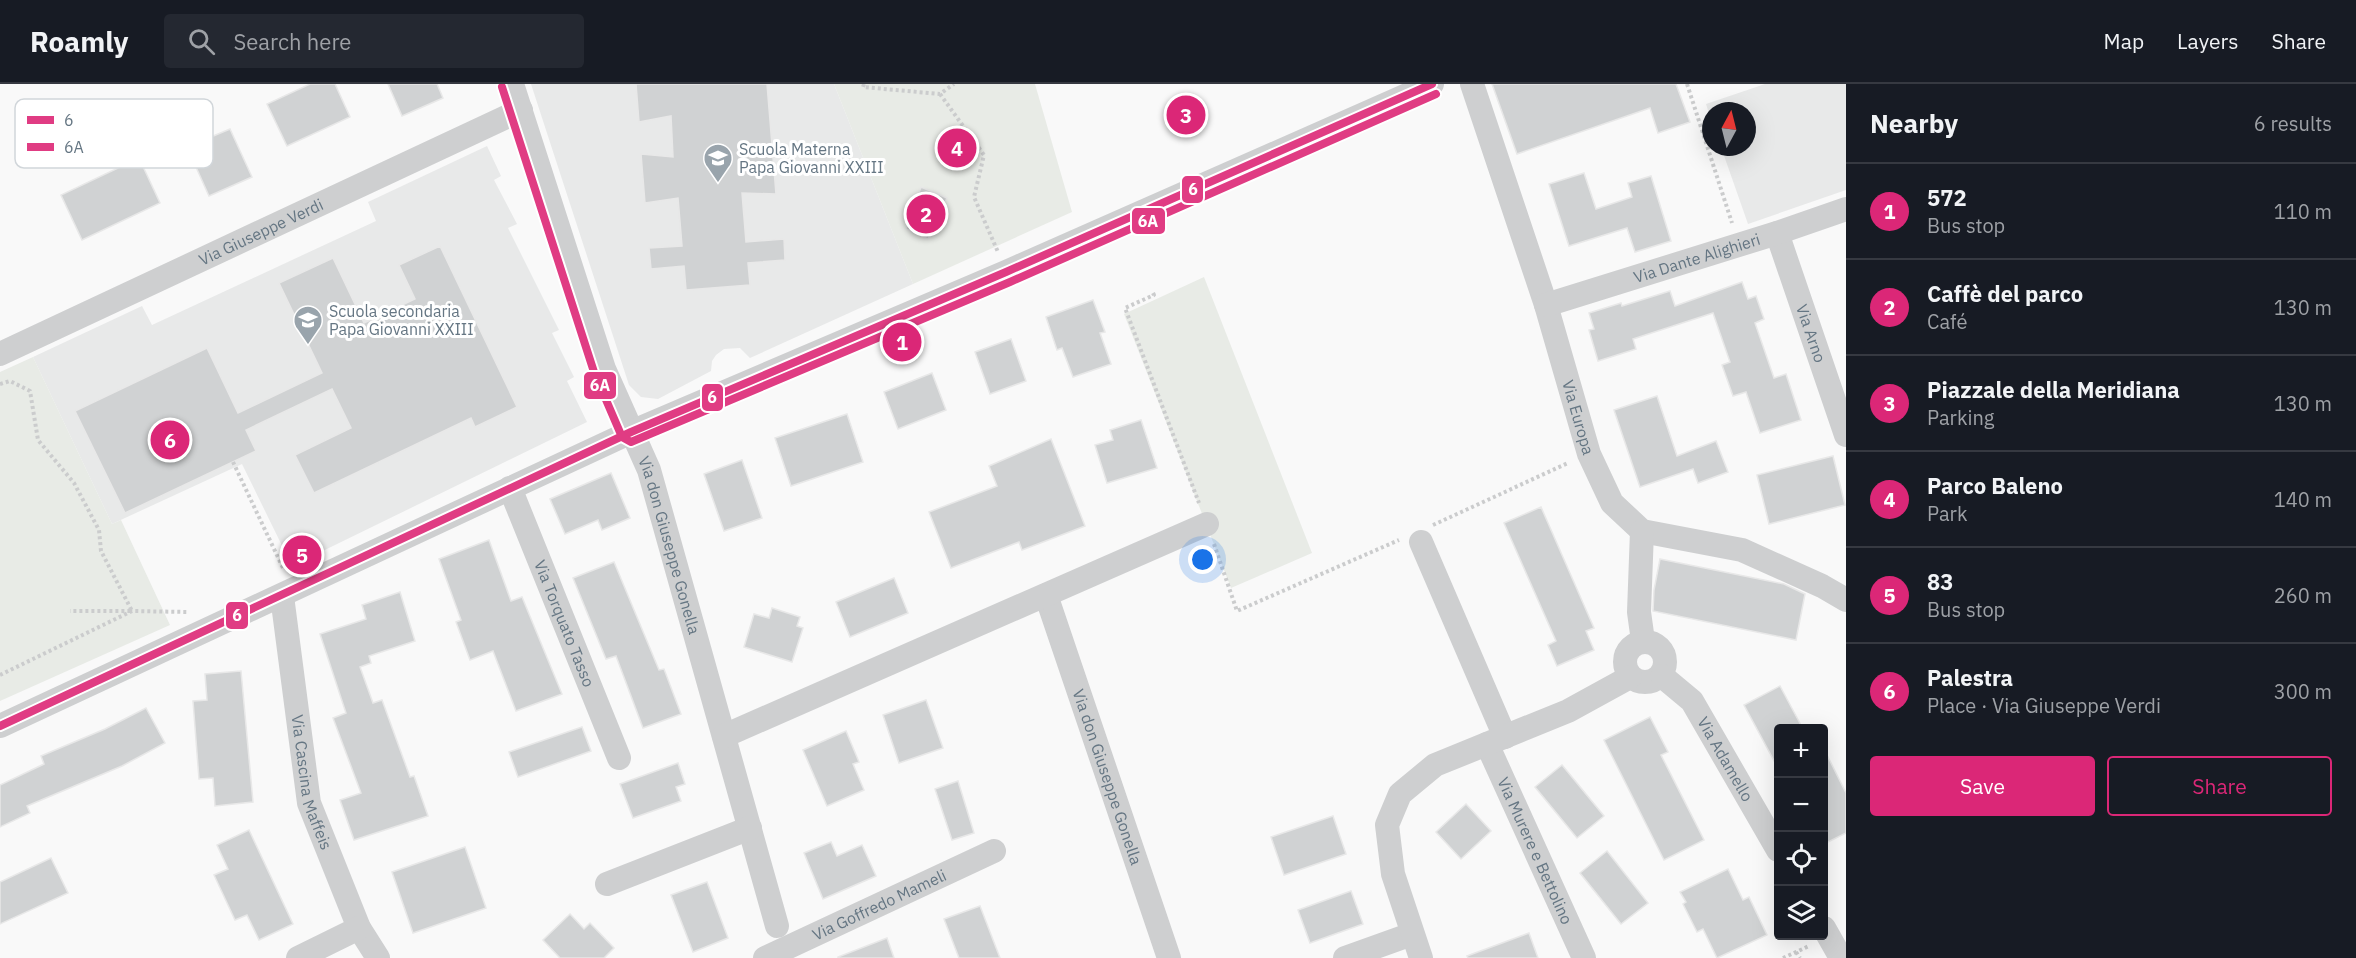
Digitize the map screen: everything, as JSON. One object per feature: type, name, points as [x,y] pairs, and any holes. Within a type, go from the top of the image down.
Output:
[{"type":"street","name":"Via don Giuseppe Gonella","points":[[512,84],[604,369],[649,470],[777,926]]},
{"type":"street","points":[[0,726],[631,432],[1006,272],[1432,84]]},
{"type":"street","name":"Via Europa","points":[[1472,84],[1546,305],[1589,454],[1612,503],[1642,531]]},
{"type":"street","name":"Via Giuseppe Verdi","points":[[0,354],[521,110]]},
{"type":"street","name":"Via Dante Alighieri","points":[[1546,305],[1777,233],[1846,209]]},
{"type":"street","name":"Via Arno","points":[[1777,233],[1846,435]]},
{"type":"street","name":"Via Torquato Tasso","points":[[510,488],[619,758]]},
{"type":"street","points":[[724,736],[1207,524]]},
{"type":"street","points":[[1643,641],[1639,612],[1642,531],[1742,550],[1822,586],[1846,600]]},
{"type":"street","name":"Via Murere e Bettolino","points":[[1418,536],[1496,740],[1584,958]]},
{"type":"street","name":"Via Cascina Maffeis","points":[[288,593],[309,804],[358,928],[378,958]]},
{"type":"street","name":"Via don Giuseppe Gonella","points":[[1046,595],[1169,958]]},
{"type":"street","points":[[1643,641],[1659,646],[1667,660],[1662,676],[1647,684],[1630,677],[1624,663],[1629,648],[1643,641]]},
{"type":"street","name":"Via Adamello","points":[[1662,676],[1692,701],[1774,841]]},
{"type":"street","points":[[1421,958],[1393,874],[1387,825],[1400,794],[1435,765],[1568,711],[1630,677]]},
{"type":"street","points":[[607,884],[750,828]]},
{"type":"street","name":"Via Goffredo Mameli","points":[[765,958],[994,851]]},
{"type":"street","points":[[298,958],[358,928]]},
{"type":"street","points":[[1345,958],[1412,934]]},
{"type":"street","points":[[1828,935],[1841,958]]},
{"type":"path","points":[[864,84],[863,87],[940,94],[954,84]]},
{"type":"path","points":[[1687,84],[1739,244]]},
{"type":"path","points":[[940,94],[984,155],[974,197],[1006,272]]},
{"type":"path","points":[[1153,293],[1154,295],[1125,308],[1207,524],[1237,611],[1418,536],[1589,454]]},
{"type":"path","points":[[0,384],[10,381],[30,391],[38,440],[74,483],[99,530],[101,551],[132,611]]},
{"type":"path","points":[[232,462],[288,593]]},
{"type":"path","points":[[70,611],[198,612]]},
{"type":"path","points":[[0,675],[132,611]]},
{"type":"path","points":[[1796,952],[1800,958]]},
{"type":"shaded area","name":"Scuola Materna Papa Giovanni XXIII","points":[[531,84],[834,84],[913,284],[750,358],[740,348],[724,349],[712,361],[711,371],[658,399],[641,397],[629,385]]},
{"type":"shaded area","points":[[834,84],[1035,84],[1072,212],[913,284]]},
{"type":"shaded area","points":[[1765,84],[1846,84],[1846,190],[1748,224],[1724,156],[1756,156],[1756,102],[1712,102]]},
{"type":"shaded area","name":"Scuola secondaria Papa Giovanni XXIII","points":[[487,146],[501,176],[494,180],[517,224],[508,228],[559,330],[552,333],[574,377],[567,381],[587,422],[292,566],[242,464],[112,524],[33,357],[142,306],[152,325],[376,221],[368,202]]},
{"type":"shaded area","points":[[1204,277],[1312,553],[1231,588],[1124,314]]},
{"type":"shaded area","points":[[33,357],[112,524],[121,520],[170,625],[0,701],[0,372]]},
{"type":"building","points":[[310,84],[335,84],[350,117],[287,146],[267,104]]},
{"type":"building","points":[[388,84],[437,84],[443,98],[402,116]]},
{"type":"building","points":[[636,84],[767,84],[776,194],[742,193],[746,242],[784,239],[785,260],[748,263],[750,285],[686,290],[684,266],[651,269],[649,248],[682,246],[678,198],[645,203],[641,154],[673,157],[671,116],[639,122]]},
{"type":"building","points":[[1492,84],[1676,84],[1690,122],[1658,133],[1650,108],[1517,154]]},
{"type":"building","points":[[230,129],[252,177],[209,196],[196,168],[213,168],[213,136]]},
{"type":"building","points":[[118,168],[144,168],[160,203],[82,240],[61,195]]},
{"type":"building","points":[[1584,173],[1596,209],[1632,197],[1628,183],[1651,176],[1671,241],[1635,252],[1627,228],[1569,246],[1549,184]]},
{"type":"building","points":[[921,187],[947,198],[928,239],[906,229]]},
{"type":"building","points":[[440,246],[517,407],[475,427],[471,418],[314,493],[295,455],[351,428],[332,389],[246,430],[256,451],[125,513],[75,411],[207,348],[238,413],[322,373],[279,283],[333,258],[364,323],[415,299],[399,265]]},
{"type":"building","points":[[1742,282],[1748,299],[1756,296],[1764,319],[1755,323],[1774,378],[1786,374],[1801,420],[1760,433],[1746,392],[1733,396],[1722,365],[1730,362],[1713,313],[1633,339],[1636,349],[1598,361],[1589,330],[1594,329],[1589,313],[1621,303],[1622,306],[1670,291],[1675,306]]},
{"type":"building","points":[[1093,300],[1105,332],[1100,333],[1111,364],[1073,377],[1062,348],[1057,350],[1046,317]]},
{"type":"building","points":[[1011,339],[1026,381],[990,394],[975,352]]},
{"type":"building","points":[[932,373],[946,410],[898,429],[884,392]]},
{"type":"building","points":[[1657,396],[1677,456],[1716,441],[1728,472],[1698,483],[1693,469],[1640,487],[1614,410]]},
{"type":"building","points":[[847,414],[863,462],[791,486],[775,438]]},
{"type":"building","points":[[1141,420],[1157,468],[1107,483],[1095,445],[1113,440],[1110,430]]},
{"type":"building","points":[[1051,439],[1085,526],[1022,550],[1019,542],[951,568],[929,512],[997,486],[989,466]]},
{"type":"building","points":[[1833,456],[1845,505],[1769,524],[1757,475]]},
{"type":"building","points":[[742,460],[762,518],[724,531],[704,474]]},
{"type":"building","points":[[611,473],[630,518],[602,530],[598,520],[565,534],[550,499]]},
{"type":"building","points":[[1541,507],[1594,628],[1586,631],[1594,650],[1557,666],[1548,645],[1556,641],[1504,523]]},
{"type":"building","points":[[489,540],[511,601],[522,597],[562,694],[516,711],[493,651],[470,660],[456,622],[461,620],[439,559]]},
{"type":"building","points":[[1660,559],[1784,584],[1805,594],[1796,640],[1653,611],[1654,590]]},
{"type":"building","points":[[614,562],[659,670],[664,669],[681,714],[643,728],[616,656],[606,659],[573,578]]},
{"type":"building","points":[[894,578],[908,613],[850,637],[836,602]]},
{"type":"building","points":[[400,592],[415,641],[369,656],[371,663],[360,667],[373,703],[382,700],[410,777],[414,776],[428,816],[354,840],[340,800],[361,793],[333,718],[346,713],[320,634],[366,619],[362,605]]},
{"type":"building","points":[[772,608],[800,617],[797,626],[803,628],[792,662],[744,647],[754,614],[769,618]]},
{"type":"building","points":[[241,671],[253,802],[215,806],[213,778],[199,779],[193,701],[207,700],[205,674]]},
{"type":"building","points":[[1780,686],[1800,724],[1774,724],[1774,761],[1744,705]]},
{"type":"building","points":[[926,700],[943,748],[899,763],[883,715]]},
{"type":"building","points":[[146,708],[165,743],[122,766],[27,806],[30,813],[0,827],[0,785],[44,764],[41,756],[105,729]]},
{"type":"building","points":[[1650,717],[1668,752],[1661,755],[1704,840],[1664,860],[1604,740]]},
{"type":"building","points":[[582,727],[591,751],[518,777],[509,752]]},
{"type":"building","points":[[846,731],[859,762],[853,764],[864,790],[827,806],[803,750]]},
{"type":"building","points":[[1828,757],[1846,793],[1846,833],[1828,842]]},
{"type":"building","points":[[678,763],[685,784],[676,787],[681,801],[633,818],[620,784]]},
{"type":"building","points":[[1562,765],[1604,816],[1577,838],[1535,787]]},
{"type":"building","points":[[958,781],[974,833],[952,840],[935,789]]},
{"type":"building","points":[[1466,804],[1491,831],[1461,859],[1436,832]]},
{"type":"building","points":[[1333,816],[1346,854],[1284,875],[1271,837]]},
{"type":"building","points":[[249,830],[293,924],[259,940],[247,915],[235,920],[214,875],[228,869],[217,845]]},
{"type":"building","points":[[831,842],[837,856],[862,845],[876,876],[823,899],[804,853]]},
{"type":"building","points":[[465,847],[486,908],[413,933],[392,872]]},
{"type":"building","points":[[1607,851],[1648,903],[1621,924],[1580,873]]},
{"type":"building","points":[[51,858],[68,893],[0,924],[0,882]]},
{"type":"building","points":[[1728,869],[1743,900],[1749,897],[1767,935],[1717,958],[1703,929],[1697,932],[1683,904],[1686,902],[1680,892]]},
{"type":"building","points":[[707,882],[728,938],[693,952],[671,895]]},
{"type":"building","points":[[1351,891],[1363,924],[1310,943],[1298,910]]},
{"type":"building","points":[[980,906],[1000,958],[959,958],[944,919]]},
{"type":"building","points":[[570,914],[584,929],[590,923],[614,948],[604,958],[560,958],[543,940]]},
{"type":"building","points":[[1529,933],[1538,958],[1468,958],[1467,956]]},
{"type":"building","points":[[887,938],[894,958],[838,958],[838,957]]},
{"type":"transit line","name":"6","points":[[0,726],[631,432],[1006,272],[1432,84]]},
{"type":"transit line","name":"6A","points":[[502,87],[594,372],[622,437],[631,442],[1010,282],[1436,94]]},
{"type":"place","name":"Piazzale della Meridiana","points":[[1186,115]]},
{"type":"place","name":"Parco Baleno","points":[[957,148]]},
{"type":"place","name":"Scuola Materna Papa Giovanni XXIII","points":[[718,184]]},
{"type":"place","name":"Caffè del parco","points":[[926,214]]},
{"type":"place","name":"572","points":[[902,342]]},
{"type":"place","name":"Scuola secondaria Papa Giovanni XXIII","points":[[308,346]]},
{"type":"place","name":"Palestra","points":[[170,440]]},
{"type":"place","name":"83","points":[[302,555]]}]
